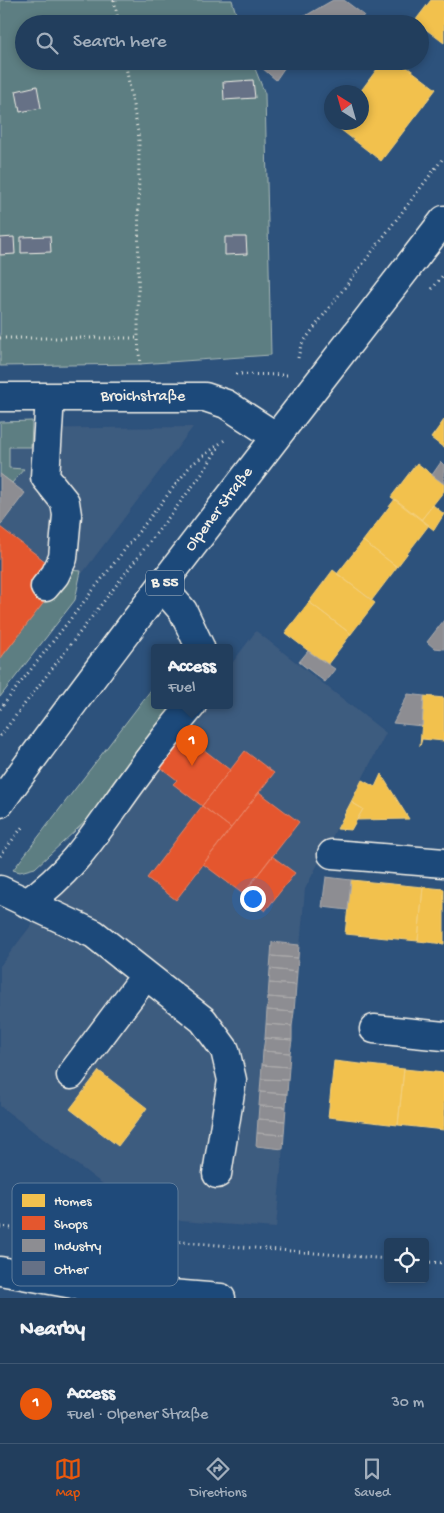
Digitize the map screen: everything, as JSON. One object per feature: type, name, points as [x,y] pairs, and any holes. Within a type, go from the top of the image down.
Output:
[{"type":"main road","name":"Olpener Straße","points":[[0,803],[275,436],[327,372],[444,220]]},
{"type":"main road","name":"Broichstraße","points":[[0,397],[152,396],[213,399],[248,417],[275,436]]},
{"type":"main road","points":[[45,587],[54,575],[62,558],[67,515],[65,502],[45,476],[50,397]]},
{"type":"main road","points":[[162,587],[183,611],[199,644]]},
{"type":"main road","points":[[27,903],[51,886],[78,858],[134,778],[189,709]]},
{"type":"main road","points":[[332,854],[444,863]]},
{"type":"main road","points":[[0,890],[94,934],[204,1020],[225,1050],[232,1080],[217,1174]]},
{"type":"main road","points":[[71,1075],[146,975]]},
{"type":"main road","points":[[374,1029],[444,1036]]},
{"type":"main road","points":[[84,1286],[221,1298]]},
{"type":"path","points":[[114,0],[117,15]]},
{"type":"path","points":[[128,70],[139,138],[139,364],[146,373],[152,396]]},
{"type":"path","points":[[297,360],[302,345],[444,157]]},
{"type":"path","points":[[0,338],[138,338]]},
{"type":"path","points":[[0,708],[191,464],[219,446],[202,474],[0,736]]},
{"type":"path","points":[[178,1242],[384,1260]]},
{"type":"path","points":[[429,1262],[444,1263]]},
{"type":"shaded area","points":[[193,427],[0,682],[0,429]]},
{"type":"shaded area","points":[[256,631],[386,733],[305,889],[276,1228],[178,1220],[178,1183],[102,1183],[0,1106],[0,966],[197,709],[233,709],[233,662]]},
{"type":"green space","points":[[0,0],[232,0],[236,15],[15,15],[15,70],[256,70],[265,94],[271,355],[139,364],[0,366]]},
{"type":"green space","points":[[32,421],[31,447],[9,447],[9,468],[24,469],[12,483],[0,474],[0,422]]},
{"type":"green space","points":[[68,570],[81,571],[75,600],[0,697],[0,659]]},
{"type":"green space","points":[[151,690],[151,709],[182,709],[103,805],[35,868],[20,872],[13,870]]},
{"type":"building: Homes","points":[[431,0],[444,0],[444,43],[429,32],[429,15],[420,15]]},
{"type":"building: Homes","points":[[376,70],[411,70],[436,89],[381,161],[341,130],[369,130],[369,85],[365,85]]},
{"type":"building: Homes","points":[[444,420],[444,448],[431,438]]},
{"type":"building: Homes","points":[[417,463],[444,484],[444,491],[421,520],[391,497]]},
{"type":"building: Homes","points":[[395,499],[429,525],[397,567],[363,541]]},
{"type":"building: Homes","points":[[433,505],[444,514],[434,530],[421,520]]},
{"type":"building: Homes","points":[[363,541],[397,567],[372,600],[337,574]]},
{"type":"building: Homes","points":[[333,570],[375,603],[351,634],[309,602]]},
{"type":"building: Homes","points":[[309,602],[351,634],[327,665],[285,633]]},
{"type":"building: Homes","points":[[424,696],[444,698],[444,741],[422,739],[420,746]]},
{"type":"building: Homes","points":[[381,774],[409,819],[357,820],[363,809],[351,802],[362,780],[375,787]]},
{"type":"building: Homes","points":[[351,802],[363,809],[351,830],[337,829]]},
{"type":"building: Homes","points":[[351,880],[423,887],[418,941],[345,934]]},
{"type":"building: Homes","points":[[423,887],[444,889],[444,944],[418,941]]},
{"type":"building: Homes","points":[[334,1061],[404,1069],[398,1125],[328,1117]]},
{"type":"building: Homes","points":[[404,1069],[444,1073],[444,1130],[398,1125]]},
{"type":"building: Homes","points":[[99,1071],[147,1108],[118,1146],[70,1109]]},
{"type":"building: Shops","points":[[0,527],[50,565],[52,592],[0,659]]},
{"type":"building: Shops","points":[[173,731],[200,752],[203,749],[230,770],[202,806],[173,784],[177,780],[151,760]]},
{"type":"building: Shops","points":[[245,751],[274,773],[231,828],[202,806]]},
{"type":"building: Shops","points":[[259,792],[299,822],[243,894],[203,864]]},
{"type":"building: Shops","points":[[202,806],[231,828],[176,900],[147,878]]},
{"type":"building: Shops","points":[[272,856],[295,873],[265,911],[243,894]]},
{"type":"building: Industry","points":[[333,0],[344,0],[364,15],[307,15]]},
{"type":"building: Industry","points":[[264,70],[283,70],[276,80]]},
{"type":"building: Industry","points":[[441,462],[444,465],[444,484],[432,475]]},
{"type":"building: Industry","points":[[0,474],[25,493],[0,526]]},
{"type":"building: Industry","points":[[444,620],[444,649],[434,648],[427,642]]},
{"type":"building: Industry","points":[[308,651],[335,669],[325,682],[299,662]]},
{"type":"building: Industry","points":[[408,694],[424,696],[422,726],[393,723]]},
{"type":"building: Industry","points":[[326,877],[351,880],[348,910],[322,907]]},
{"type":"building: Industry","points":[[272,942],[299,945],[298,958],[271,956]]},
{"type":"building: Industry","points":[[271,956],[298,958],[297,972],[270,969]]},
{"type":"building: Industry","points":[[270,969],[297,972],[296,985],[269,983]]},
{"type":"building: Industry","points":[[269,983],[296,985],[295,999],[268,997]]},
{"type":"building: Industry","points":[[268,997],[295,999],[294,1012],[267,1010]]},
{"type":"building: Industry","points":[[267,1010],[294,1012],[292,1026],[266,1024]]},
{"type":"building: Industry","points":[[266,1024],[292,1026],[292,1040],[265,1038]]},
{"type":"building: Industry","points":[[265,1038],[292,1040],[290,1053],[263,1051]]},
{"type":"building: Industry","points":[[263,1051],[290,1053],[289,1067],[262,1065]]},
{"type":"building: Industry","points":[[262,1065],[289,1067],[288,1080],[261,1079]]},
{"type":"building: Industry","points":[[261,1079],[288,1080],[287,1094],[260,1092]]},
{"type":"building: Industry","points":[[260,1092],[287,1094],[286,1107],[259,1106]]},
{"type":"building: Industry","points":[[259,1106],[286,1107],[285,1121],[258,1119]]},
{"type":"building: Industry","points":[[258,1119],[285,1121],[284,1135],[257,1133]]},
{"type":"building: Industry","points":[[257,1133],[284,1135],[283,1149],[256,1146]]},
{"type":"building: Other","points":[[253,80],[255,98],[224,100],[223,82]]},
{"type":"building: Other","points":[[37,86],[41,108],[20,112],[16,91]]},
{"type":"building: Other","points":[[50,236],[51,252],[21,253],[21,237]]},
{"type":"building: Other","points":[[14,237],[15,254],[0,255],[0,238]]},
{"type":"building: Other","points":[[225,237],[246,237],[247,254],[225,255]]},
{"type":"place","name":"Access","points":[[192,766]]}]
